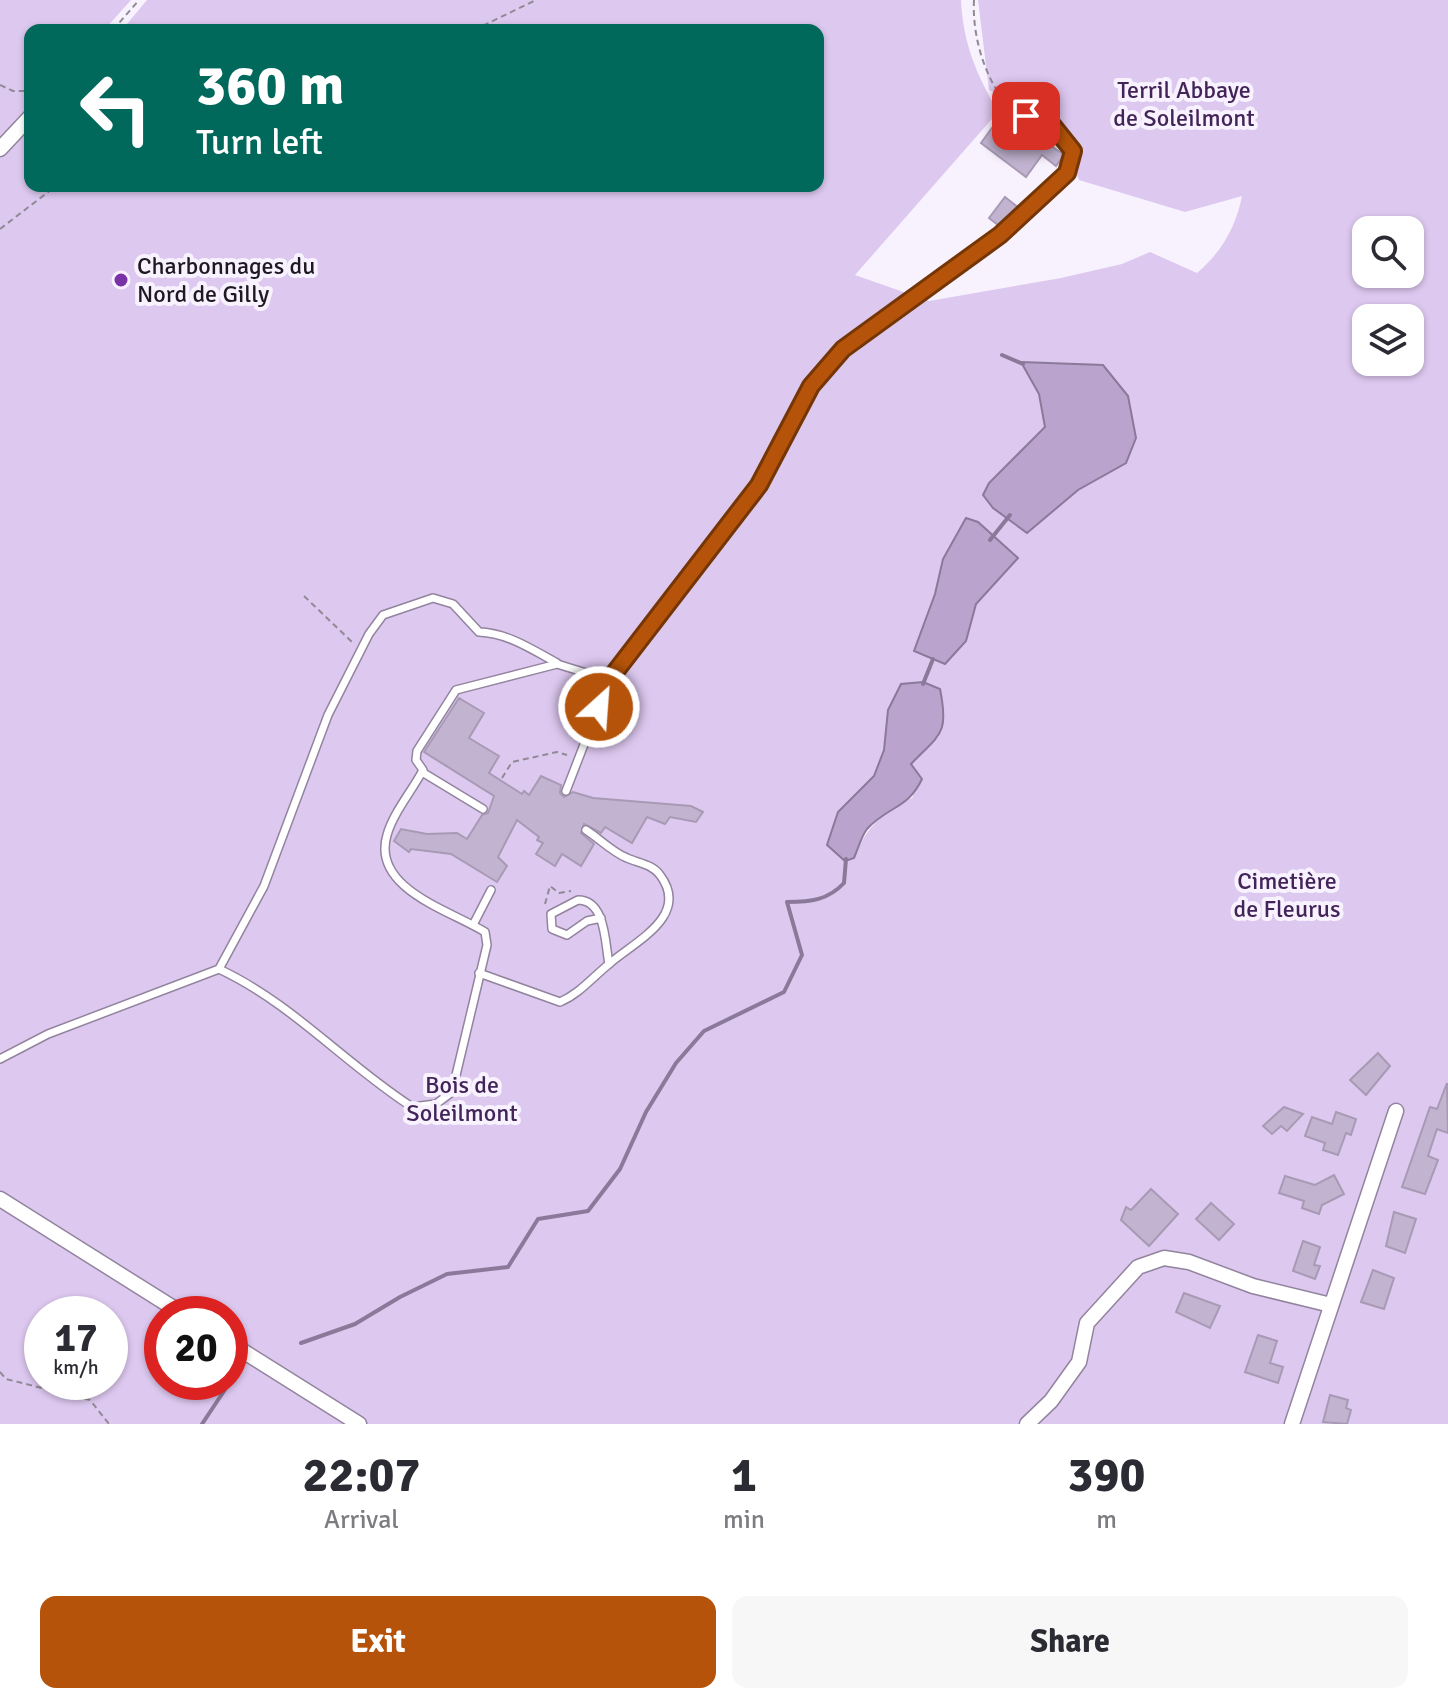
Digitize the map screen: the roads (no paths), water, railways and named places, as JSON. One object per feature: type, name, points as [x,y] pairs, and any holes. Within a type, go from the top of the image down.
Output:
[{"type":"street","points":[[0,149],[24,123]]},
{"type":"street","points":[[1292,1424],[1396,1111]]},
{"type":"street","points":[[0,1199],[154,1296]]},
{"type":"street","points":[[1027,1424],[1051,1401],[1079,1362],[1087,1323],[1138,1267],[1164,1258],[1189,1262],[1253,1286],[1331,1305]]},
{"type":"street","points":[[248,1354],[359,1424]]},
{"type":"lane","points":[[566,791],[609,680],[759,485],[811,386],[843,349],[1000,235],[1067,173],[1073,151],[1053,126],[1014,111]]},
{"type":"lane","points":[[0,1059],[48,1034],[219,969],[264,886],[328,715],[383,615],[433,598],[453,604],[479,632],[508,638],[557,664],[609,680]]},
{"type":"lane","points":[[483,809],[422,772],[416,760],[417,751],[456,690],[557,664]]},
{"type":"lane","points":[[219,969],[257,987],[348,1062],[412,1107],[436,1104],[452,1092],[487,945],[485,932],[424,900],[407,888],[389,867],[385,845],[388,832],[422,772]]},
{"type":"lane","points":[[479,973],[560,1002],[574,996],[609,964],[653,933],[664,918],[668,889],[653,868],[615,852],[586,830]]},
{"type":"lane","points":[[473,925],[491,890]]},
{"type":"lane","points":[[601,918],[587,921],[567,935],[552,929],[551,914],[583,900],[595,908],[601,918],[609,964]]},
{"type":"waterway","points":[[1002,355],[1023,364]]},
{"type":"waterway","points":[[990,540],[1010,515]]},
{"type":"waterway","points":[[923,684],[933,659]]},
{"type":"waterway","points":[[301,1343],[355,1324],[447,1274],[508,1267],[538,1219],[588,1211],[620,1169],[646,1112],[676,1063],[704,1031],[784,992],[802,955],[787,902],[818,899],[838,889],[844,883],[846,859]]},
{"type":"waterway","points":[[202,1424],[218,1400]]},
{"type":"place","name":"Charbonnages du Nord de Gilly","points":[[121,280]]},
{"type":"park label","name":"Terril Abbaye de Soleilmont","points":[[1184,104]]},
{"type":"park label","name":"Cimetière de Fleurus","points":[[1287,895]]},
{"type":"park label","name":"Bois de Soleilmont","points":[[462,1099]]}]
